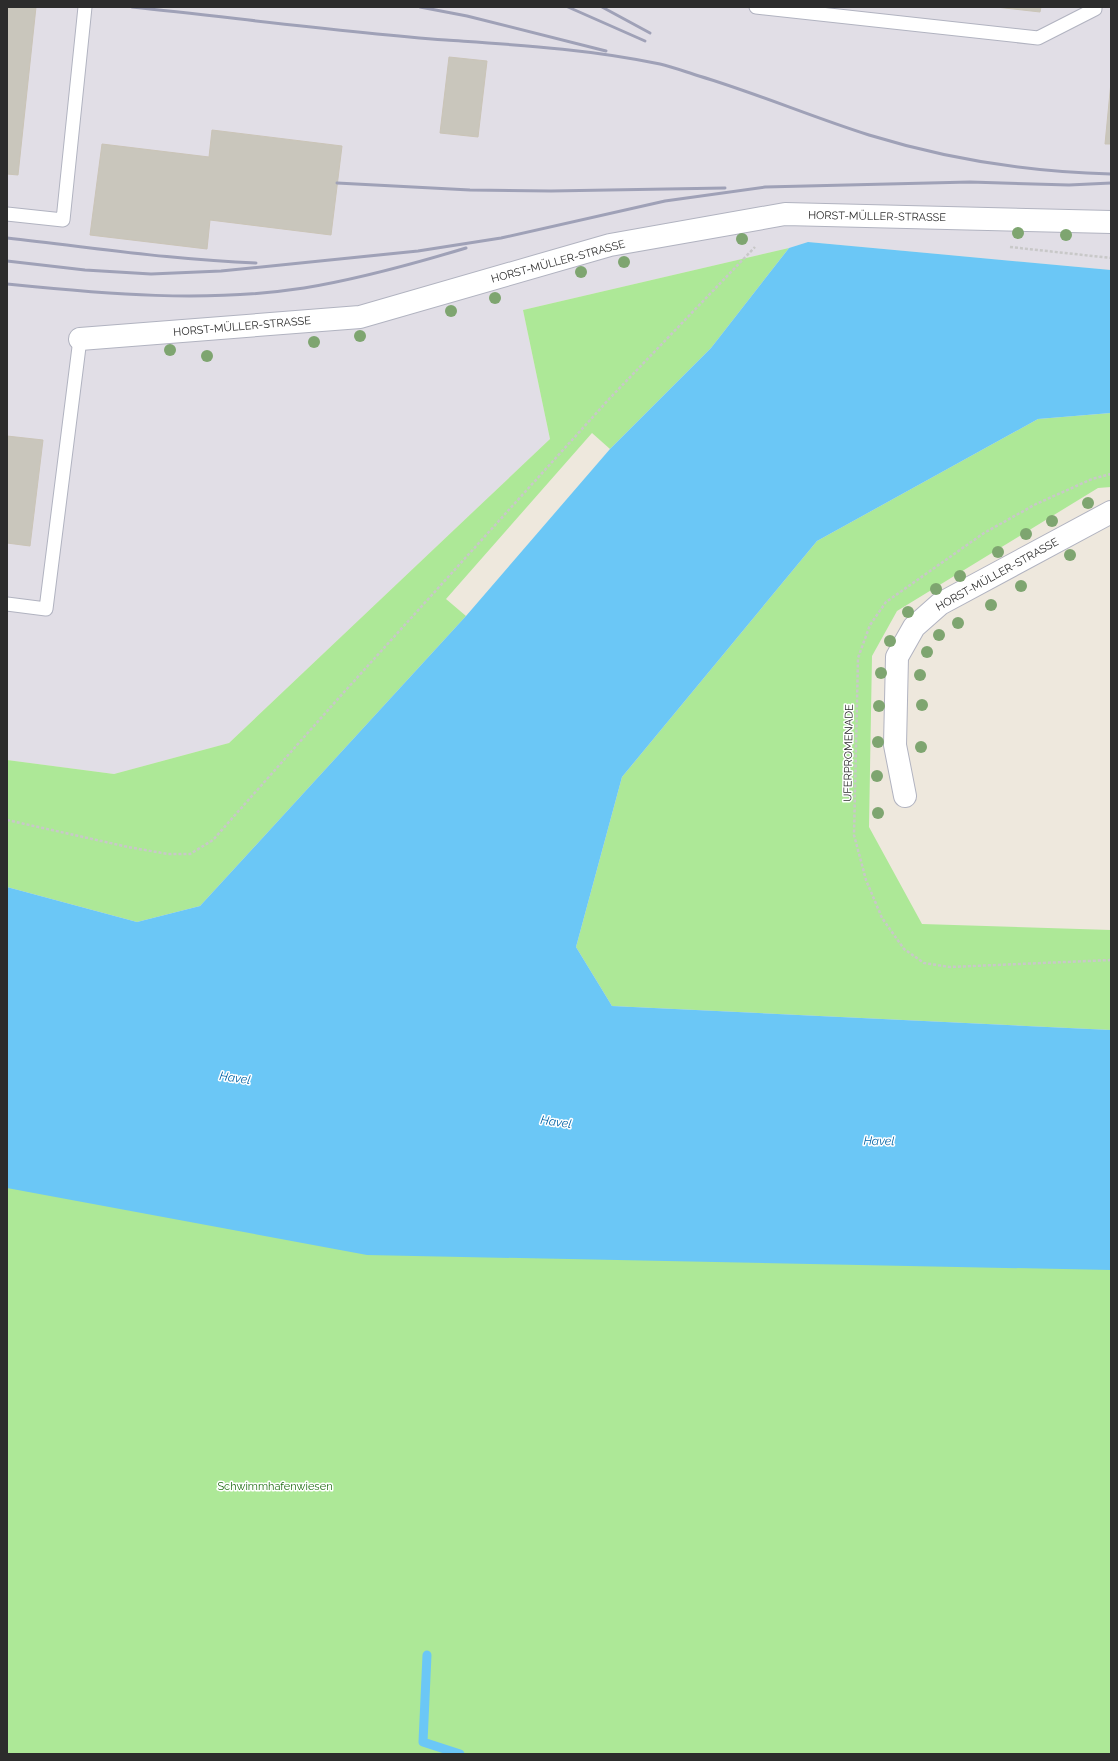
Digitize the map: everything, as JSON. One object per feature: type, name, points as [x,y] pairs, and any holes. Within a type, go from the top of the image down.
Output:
[{"type":"street","name":"HORST-MÜLLER-STRASSE","points":[[80,339],[360,317],[610,245],[785,214],[1111,222]]},
{"type":"street","name":"HORST-MÜLLER-STRASSE","points":[[905,796],[895,745],[897,657],[914,627],[940,604],[1111,512]]},
{"type":"lane","points":[[7,214],[63,220],[85,7]]},
{"type":"lane","points":[[756,7],[1038,38],[1095,9],[1095,7]]},
{"type":"lane","points":[[7,604],[46,608],[80,339]]},
{"type":"path","points":[[7,820],[128,848],[168,854],[190,854],[213,840],[336,701],[610,398],[754,248]]},
{"type":"path","name":"UFERPROMENADE","points":[[1111,474],[1092,479],[1036,504],[984,533],[886,602],[870,624],[858,658],[854,834],[866,880],[882,918],[904,949],[924,963],[950,967],[1111,960]]},
{"type":"shaded area","points":[[7,7],[1111,7],[1111,270],[808,242],[789,248],[523,310],[550,439],[229,743],[114,774],[7,760]]},
{"type":"green space","points":[[789,248],[711,348],[610,449],[592,433],[446,599],[466,616],[200,906],[137,922],[7,887],[7,760],[114,774],[229,743],[550,439],[523,310]]},
{"type":"green space","points":[[1111,413],[1111,487],[1098,488],[897,611],[872,656],[869,827],[922,924],[1111,930],[1111,1030],[612,1006],[576,947],[622,777],[817,541],[1038,419]]},
{"type":"green space","name":"Schwimmhafenwiesen","points":[[7,1175],[1111,1260],[1111,1754],[7,1754]]},
{"type":"water","name":"Havel","points":[[808,242],[1111,270],[1111,413],[1038,419],[817,541],[622,777],[576,947],[612,1006],[1111,1030],[1111,1270],[367,1255],[7,1188],[7,887],[137,922],[200,906],[466,616],[610,449],[711,348],[789,248]]},
{"type":"building","points":[[7,7],[36,7],[18,175],[7,174]]},
{"type":"building","points":[[996,7],[1041,7],[1040,12]]},
{"type":"building","points":[[449,57],[487,61],[478,137],[440,133]]},
{"type":"building","points":[[1111,82],[1111,144],[1105,144]]},
{"type":"building","points":[[212,130],[342,146],[331,235],[210,220],[207,249],[90,235],[102,144],[209,157]]},
{"type":"building","points":[[7,436],[43,440],[30,546],[7,543]]},
{"type":"waterway","points":[[427,1655],[423,1742],[460,1754]]},
{"type":"railway","points":[[132,7],[367,33],[554,48],[634,59],[675,68],[742,90],[826,121],[869,135],[928,151],[989,163],[1019,167],[1081,173],[1111,174]]},
{"type":"railway","points":[[420,7],[467,16],[606,51]]},
{"type":"railway","points":[[568,7],[645,41]]},
{"type":"railway","points":[[602,7],[650,33]]},
{"type":"railway","points":[[7,261],[85,270],[151,274],[221,271],[418,251],[501,238],[665,201],[765,187],[970,182],[1069,185],[1111,183]]},
{"type":"railway","points":[[337,183],[470,190],[551,191],[725,188]]},
{"type":"railway","points":[[7,238],[162,256],[256,263]]},
{"type":"railway","points":[[7,284],[118,294],[193,296],[267,293],[304,288],[365,276],[466,248]]}]
